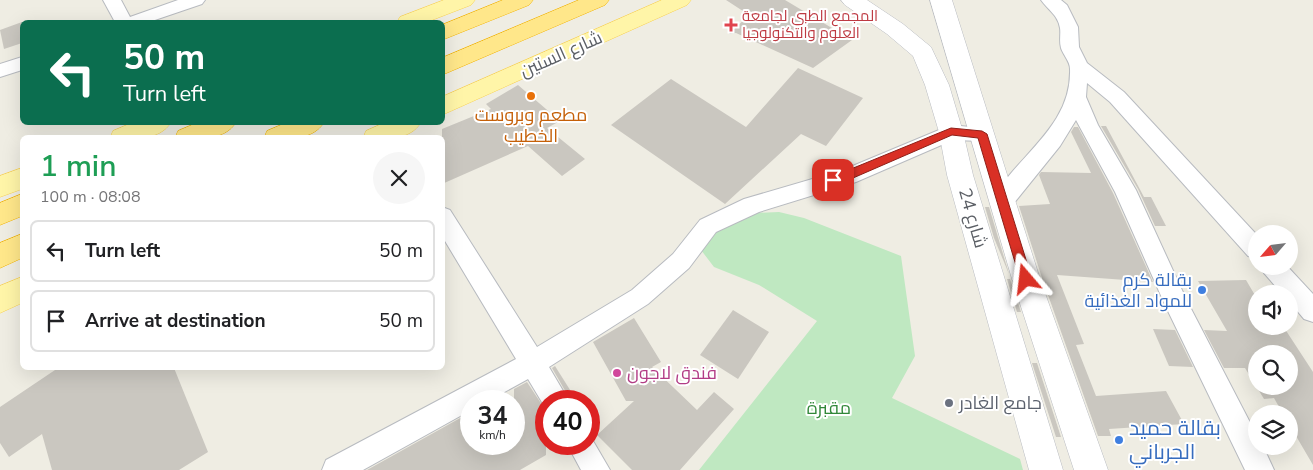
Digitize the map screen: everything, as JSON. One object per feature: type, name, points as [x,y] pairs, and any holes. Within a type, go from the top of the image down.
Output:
[{"type":"highway","points":[[445,32],[522,0]]},
{"type":"highway","name":"شارع الستين","points":[[445,65],[598,0]]},
{"type":"highway","points":[[194,135],[217,125]]},
{"type":"highway","points":[[283,135],[305,125]]},
{"type":"highway","points":[[0,214],[20,206]]},
{"type":"highway","points":[[0,256],[20,247]]},
{"type":"main road","points":[[413,20],[464,0]]},
{"type":"main road","name":"شارع الستين","points":[[445,106],[680,0]]},
{"type":"main road","points":[[129,135],[152,125]]},
{"type":"main road","points":[[0,187],[20,179]]},
{"type":"main road","points":[[0,300],[20,291]]},
{"type":"street","points":[[112,0],[123,20]]},
{"type":"street","points":[[138,20],[196,0]]},
{"type":"street","name":"شارع 24","points":[[852,0],[895,29],[923,52],[937,85],[951,132],[960,175],[1046,470]]},
{"type":"street","name":"شارع 24","points":[[941,0],[1026,279],[1091,470]]},
{"type":"street","points":[[1050,0],[1060,9],[1069,27],[1070,47],[1080,67],[1117,97],[1248,240]]},
{"type":"street","points":[[0,71],[20,64]]},
{"type":"street","points":[[1002,202],[1043,155],[1070,114],[1076,97],[1080,67]]},
{"type":"street","points":[[1076,97],[1088,126],[1125,190],[1178,307],[1260,470]]},
{"type":"street","points":[[336,470],[533,363],[640,297],[681,261],[708,226],[752,205],[849,176],[951,132],[982,134]]},
{"type":"street","points":[[445,221],[549,390]]},
{"type":"street","points":[[1280,275],[1313,311]]},
{"type":"street","points":[[587,455],[596,470]]},
{"type":"green space","name":"مقبرة","points":[[779,212],[804,218],[901,256],[915,356],[892,398],[1020,459],[1023,470],[699,470],[817,321],[759,285],[714,267],[701,250],[725,223],[752,213]]},
{"type":"building","points":[[726,0],[785,0],[852,40],[813,68],[736,33],[729,34],[749,15]]},
{"type":"building","points":[[20,23],[20,44],[4,49],[0,30]]},
{"type":"building","points":[[798,68],[863,98],[826,146],[801,134],[725,204],[611,125],[671,79],[746,127]]},
{"type":"building","points":[[518,85],[560,121],[547,128],[585,159],[562,176],[528,146],[445,183],[445,135],[442,135],[442,129],[491,109],[486,104]]},
{"type":"building","points":[[1101,126],[1106,126],[1144,197],[1151,197],[1166,226],[1155,226],[1138,189]]},
{"type":"building","points":[[1074,127],[1078,127],[1113,193],[1153,282],[1057,275],[1084,344],[1076,345],[1096,396],[1166,391],[1184,424],[1109,429],[1111,436],[1098,436],[1042,278],[1019,206],[1050,204],[1039,175],[1041,172],[1091,173],[1071,132]]},
{"type":"building","points":[[985,207],[989,207],[1009,274],[994,238]]},
{"type":"building","points":[[1007,279],[1010,279],[1021,312],[1017,312]]},
{"type":"building","points":[[1246,280],[1249,285],[1248,335],[1289,335],[1295,345],[1248,345],[1248,373],[1245,368],[1224,368],[1204,330],[1227,331],[1198,281]]},
{"type":"building","points":[[733,310],[769,332],[738,379],[700,355]]},
{"type":"building","points":[[634,318],[661,362],[652,367],[697,410],[714,392],[734,409],[680,470],[632,470],[600,438],[600,432],[634,401],[626,401],[593,342]]},
{"type":"building","points":[[1153,329],[1175,330],[1193,367],[1169,366]]},
{"type":"building","points":[[1298,349],[1313,372],[1313,465],[1298,439],[1298,405],[1278,405],[1274,398],[1264,399],[1262,395],[1298,395]]},
{"type":"building","points":[[1032,363],[1037,363],[1061,437],[1056,437]]},
{"type":"building","points":[[555,366],[570,390],[565,390],[552,368]]},
{"type":"building","points":[[55,370],[175,370],[208,452],[179,470],[52,470],[42,434],[9,457],[0,443],[0,407]]},
{"type":"building","points":[[527,382],[535,394],[535,455],[546,455],[520,470],[367,470],[460,418],[460,455],[525,455],[525,390],[514,389]]},
{"type":"place","name":"المجمع الطبي لجامعة العلوم والتكنولوجيا","points":[[731,25]]},
{"type":"place","name":"مطعم وبروست الخطيب","points":[[531,96]]},
{"type":"place","name":"بقالة كرم للمواد الغذائية","points":[[1202,290]]},
{"type":"place","name":"فندق لاجون","points":[[617,373]]},
{"type":"place","name":"جامع الغادر","points":[[949,403]]},
{"type":"place","name":"بقالة حميد الجرباني","points":[[1119,440]]},
{"type":"route","points":[[833,180],[849,176],[951,132],[982,134],[1026,279]]}]
